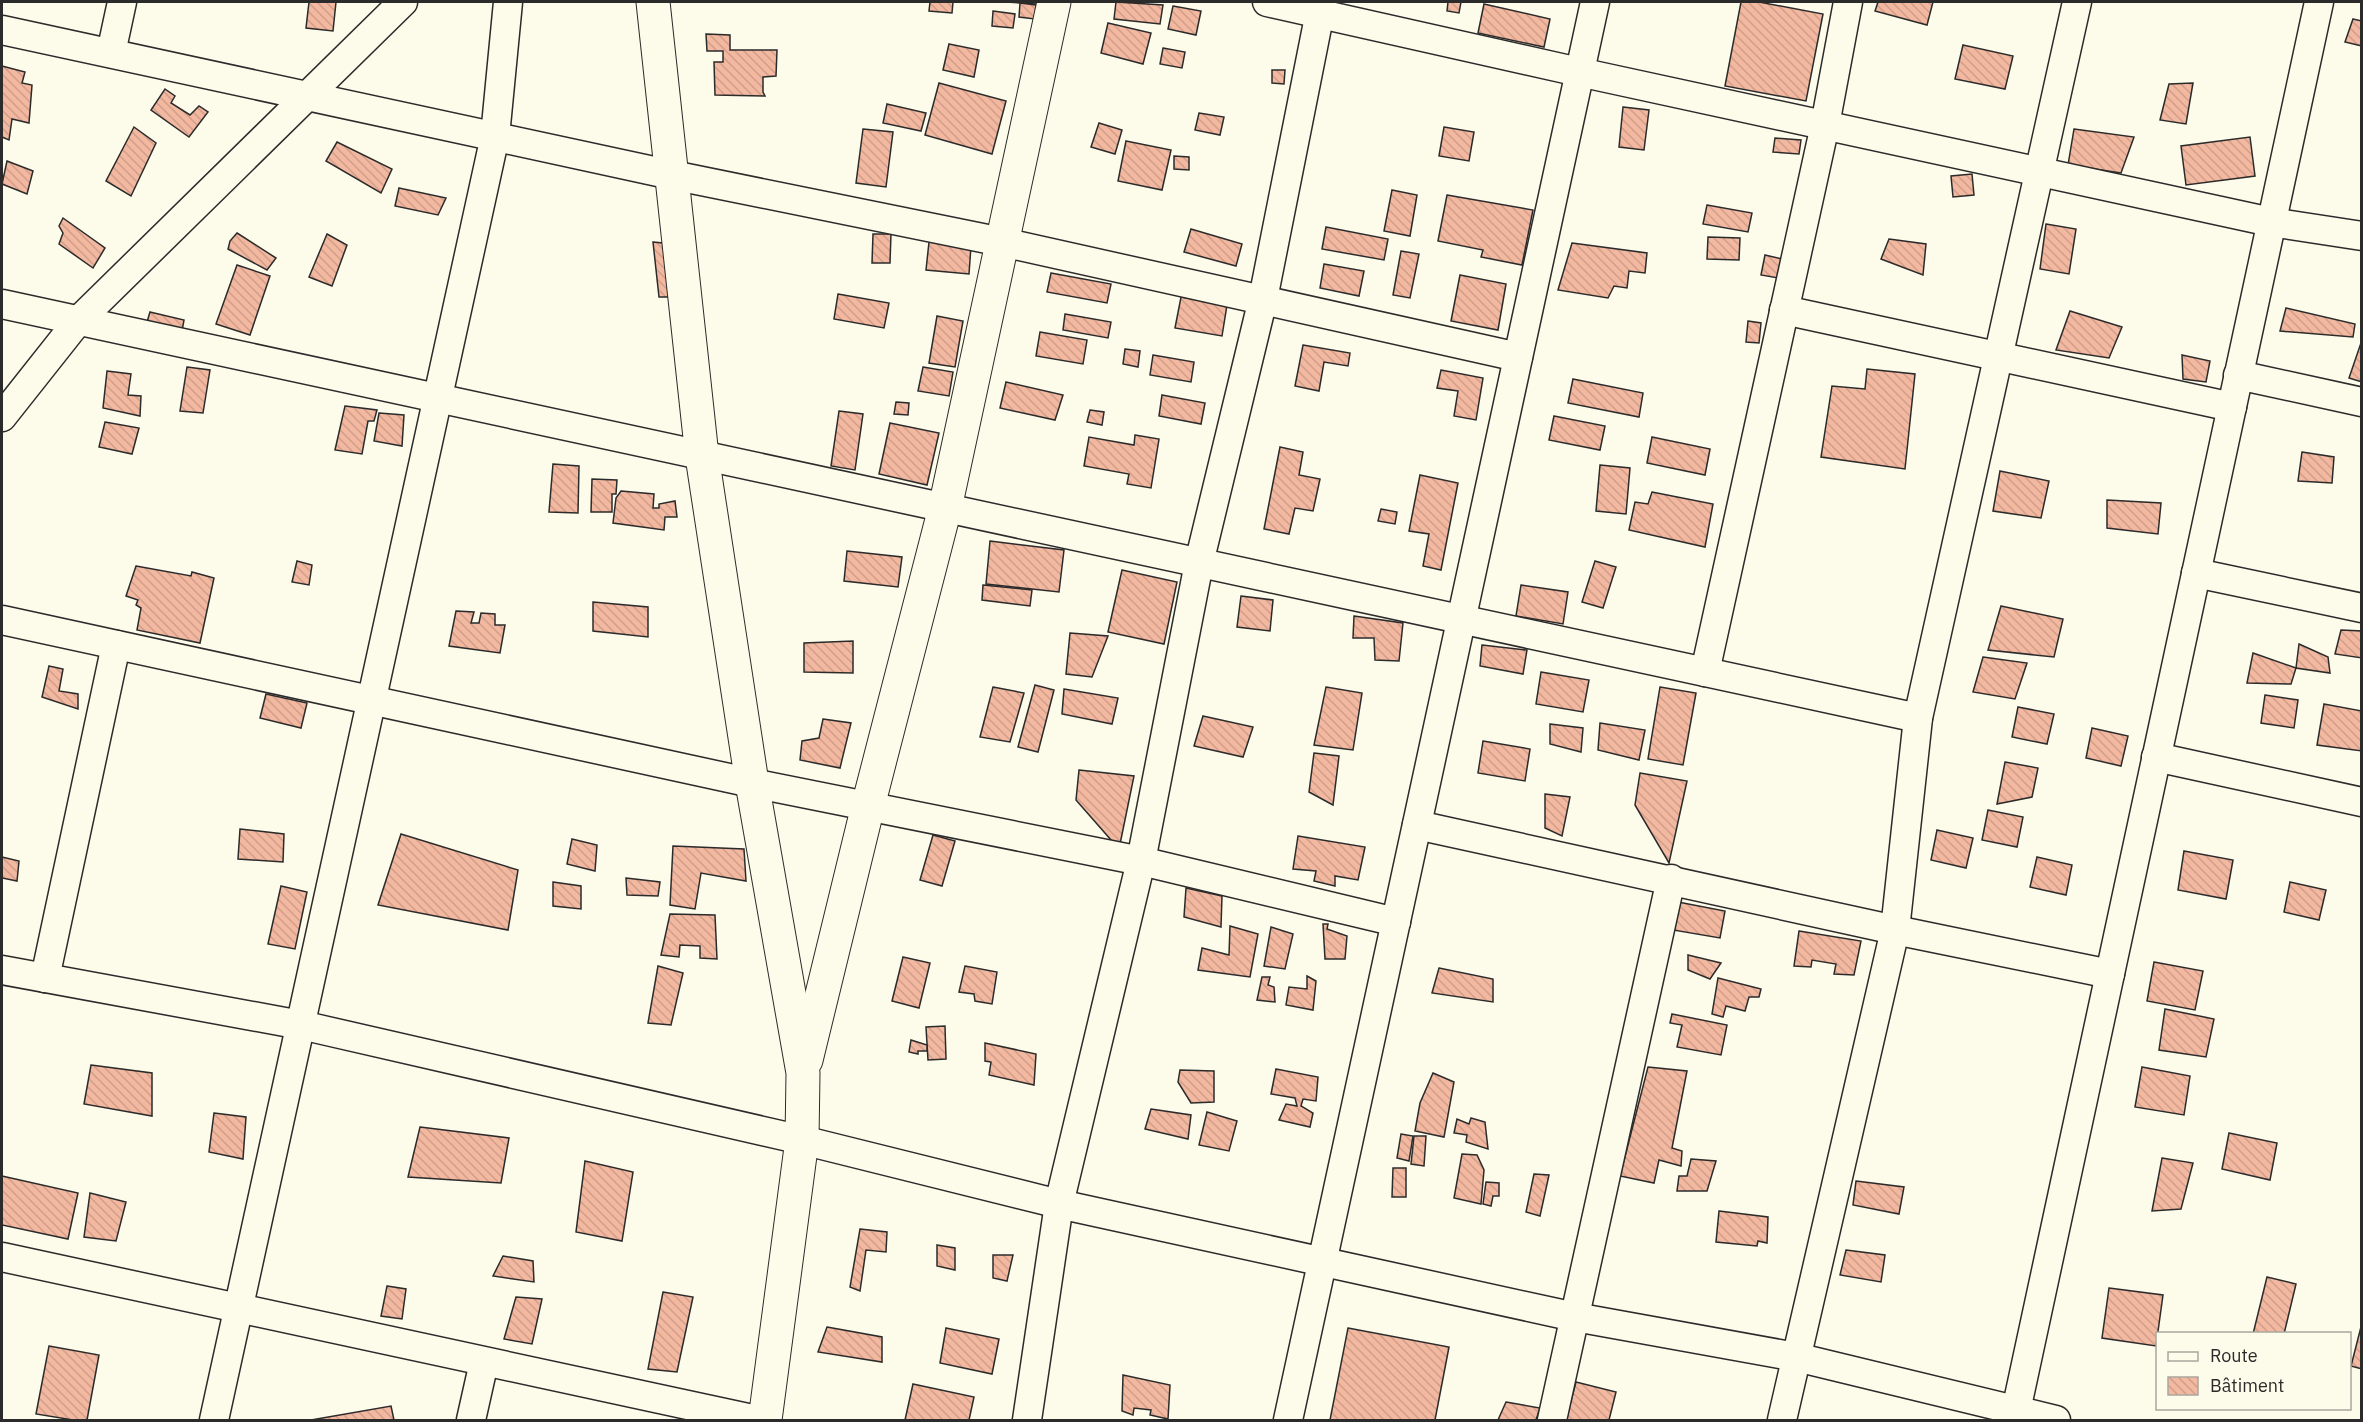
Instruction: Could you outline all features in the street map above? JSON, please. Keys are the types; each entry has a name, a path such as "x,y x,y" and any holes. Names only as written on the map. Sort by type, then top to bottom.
{"main road":[{"path":"653,2 702,456 752,783 803,1073 802,1140 765,1420"},
{"path":"803,1073 868,806 945,507 1054,2"}],"street":[{"path":"111,53 122,2"},
{"path":"2,417 78,321 404,2"},
{"path":"214,1420 495,136 508,2"},
{"path":"1268,2 1320,7 1579,72 2271,222 2361,236"},
{"path":"1288,1420 1595,2"},
{"path":"1705,672 1825,125 1848,2"},
{"path":"1782,1420 1895,930 1918,718 2077,2"},
{"path":"2015,1416 2319,2"},
{"path":"1027,1420 1059,1204 1141,861 1199,563 1263,299 1320,7"},
{"path":"2,30 672,175 1002,242 1518,357"},
{"path":"2,304 1918,718"},
{"path":"1784,310 2232,407"},
{"path":"2238,375 2361,402"},
{"path":"2196,573 2361,608"},
{"path":"2,620 752,783 1141,861 1396,921"},
{"path":"45,978 116,645"},
{"path":"2156,757 2361,802"},
{"path":"1417,825 1895,930 2110,974"},
{"path":"1552,1420 1671,879"},
{"path":"2,970 302,1025 802,1140 1059,1204 1575,1317 1796,1358 2015,1416 2056,1420"},
{"path":"2,1257 757,1420"},
{"path":"471,1420 484,1362"}],"building":[{"path":"309,2 336,2 333,31 306,28"},
{"path":"930,2 953,2 952,13 929,11"},
{"path":"1006,2 1037,2 1036,4"},
{"path":"1116,2 1163,5 1160,24 1114,19"},
{"path":"1448,2 1461,2 1459,13 1447,11"},
{"path":"1741,2 1759,2 1823,14 1806,101 1725,86"},
{"path":"1878,2 1933,2 1927,25 1875,11"},
{"path":"1020,3 1036,5 1035,19 1019,17"},
{"path":"1484,4 1550,19 1544,47 1478,33"},
{"path":"1173,6 1201,11 1196,35 1168,29"},
{"path":"993,11 1015,14 1013,28 992,26"},
{"path":"2353,19 2362,21 2362,46 2345,42"},
{"path":"1108,23 1151,33 1143,64 1101,53"},
{"path":"706,34 730,35 730,50 777,50 776,76 763,77 765,96 715,95 714,62 723,62 723,51 707,51"},
{"path":"949,44 979,50 974,77 943,70"},
{"path":"1963,45 2013,56 2005,89 1955,79"},
{"path":"1163,48 1185,52 1182,68 1160,64"},
{"path":"2,66 25,72 22,83 32,85 29,123 12,119 9,140 2,137"},
{"path":"1272,70 1285,70 1284,84 1272,83"},
{"path":"939,83 1006,101 992,154 925,135"},
{"path":"2193,83 2186,124 2160,120 2169,84"},
{"path":"165,89 175,96 171,103 190,115 199,106 208,112 189,137 151,110"},
{"path":"887,104 926,113 921,131 883,123"},
{"path":"1623,107 1649,110 1644,150 1619,147"},
{"path":"1199,113 1224,117 1220,135 1195,130"},
{"path":"1099,123 1122,130 1115,154 1091,147"},
{"path":"134,127 156,143 131,196 106,181"},
{"path":"1444,127 1474,132 1469,161 1439,156"},
{"path":"863,129 893,132 886,187 856,183"},
{"path":"2074,129 2134,137 2121,173 2068,165"},
{"path":"2250,137 2255,176 2186,185 2181,146"},
{"path":"1775,138 1801,140 1799,154 1773,152"},
{"path":"1126,141 1171,150 1162,190 1118,181"},
{"path":"337,142 392,169 381,193 326,161"},
{"path":"1174,156 1189,157 1189,170 1174,169"},
{"path":"7,161 33,171 27,194 2,184"},
{"path":"1972,174 1974,195 1953,197 1951,176"},
{"path":"399,188 446,198 438,215 395,206"},
{"path":"1392,190 1417,195 1410,236 1384,231"},
{"path":"1447,195 1533,210 1522,265 1481,257 1483,250 1438,241"},
{"path":"1707,205 1752,213 1748,232 1703,224"},
{"path":"63,218 105,248 93,268 59,244 63,233 59,226"},
{"path":"2046,224 2076,229 2069,274 2040,269"},
{"path":"1326,227 1388,239 1384,260 1322,249"},
{"path":"1191,229 1242,244 1236,266 1184,252"},
{"path":"237,233 276,258 267,270 228,249 230,241"},
{"path":"327,234 347,245 332,286 309,277"},
{"path":"873,234 891,234 890,263 872,263"},
{"path":"1708,237 1740,238 1739,260 1707,259"},
{"path":"1889,239 1926,244 1923,275 1881,259"},
{"path":"653,242 663,243 669,297 659,297"},
{"path":"929,242 971,246 969,274 926,270"},
{"path":"1572,243 1647,253 1645,273 1629,271 1627,288 1614,286 1608,298 1558,290"},
{"path":"1401,251 1419,254 1410,298 1393,295"},
{"path":"1765,255 1782,259 1778,278 1761,275"},
{"path":"1324,264 1364,271 1359,296 1320,288"},
{"path":"237,265 270,276 250,335 216,324"},
{"path":"1051,273 1111,284 1107,303 1047,292"},
{"path":"1460,275 1506,284 1498,330 1451,321"},
{"path":"838,294 889,303 884,328 834,319"},
{"path":"1181,297 1227,305 1222,336 1175,328"},
{"path":"2286,308 2355,324 2353,337 2280,331"},
{"path":"2070,311 2122,327 2109,358 2056,350"},
{"path":"150,312 184,320 182,331 147,322"},
{"path":"1065,314 1111,322 1108,338 1063,330"},
{"path":"937,316 963,321 955,367 929,363"},
{"path":"1748,321 1761,323 1759,343 1746,342"},
{"path":"1040,332 1087,340 1083,364 1036,356"},
{"path":"2362,340 2362,382 2349,378"},
{"path":"1303,345 1350,353 1348,366 1324,362 1319,391 1295,386"},
{"path":"1125,349 1140,351 1138,367 1123,364"},
{"path":"1153,355 1194,362 1191,382 1150,375"},
{"path":"2182,355 2210,361 2206,382 2183,379"},
{"path":"187,367 210,370 203,413 180,411"},
{"path":"923,367 953,372 949,396 918,391"},
{"path":"1867,369 1915,374 1905,469 1821,457 1832,386 1865,389"},
{"path":"1441,370 1483,378 1476,420 1454,416 1458,391 1437,388"},
{"path":"107,371 131,374 128,395 141,396 140,416 103,408"},
{"path":"1573,379 1643,393 1639,417 1568,403"},
{"path":"1006,382 1063,395 1055,420 1000,408"},
{"path":"1162,395 1205,403 1201,424 1159,416"},
{"path":"896,402 909,403 908,415 894,414"},
{"path":"345,406 377,410 374,421 368,421 362,454 335,450"},
{"path":"1090,410 1104,412 1102,425 1087,422"},
{"path":"839,411 863,414 855,470 831,466"},
{"path":"379,413 404,415 402,446 374,441"},
{"path":"1554,416 1605,426 1600,450 1549,440"},
{"path":"105,422 139,428 132,454 99,447"},
{"path":"890,423 939,433 927,485 879,474"},
{"path":"1135,435 1159,439 1151,488 1127,484 1129,474 1084,466 1089,437 1134,445"},
{"path":"1652,437 1710,449 1705,475 1647,463"},
{"path":"1280,447 1303,452 1299,475 1320,479 1313,511 1295,508 1289,534 1264,529"},
{"path":"2302,452 2334,457 2332,483 2298,481"},
{"path":"553,464 579,466 578,513 549,512"},
{"path":"1600,465 1630,468 1626,514 1596,511"},
{"path":"2000,471 2049,481 2041,518 1993,511"},
{"path":"1420,475 1458,483 1441,570 1423,566 1429,534 1409,531"},
{"path":"592,479 617,480 616,494 612,494 612,512 591,512"},
{"path":"621,491 654,494 653,508 659,508 659,504 675,501 677,517 665,517 664,530 613,523 616,498"},
{"path":"1652,492 1713,504 1705,547 1629,530 1635,502 1648,504"},
{"path":"2107,500 2161,503 2158,534 2107,528"},
{"path":"1381,509 1397,512 1395,524 1378,521"},
{"path":"990,541 1064,550 1059,592 986,584"},
{"path":"847,551 902,557 898,587 844,581"},
{"path":"297,561 312,565 309,585 292,582"},
{"path":"1595,561 1616,567 1603,608 1582,602"},
{"path":"136,566 191,576 192,572 214,578 200,643 137,630 141,608 136,605 138,600 126,596"},
{"path":"1122,570 1177,582 1164,644 1108,632"},
{"path":"983,585 1032,590 1030,606 982,600"},
{"path":"1521,585 1568,592 1563,624 1516,616"},
{"path":"1241,596 1273,600 1270,631 1237,627"},
{"path":"593,602 648,607 648,637 593,631"},
{"path":"2001,606 2063,619 2054,657 1988,650"},
{"path":"456,611 474,612 471,623 479,623 481,613 495,614 495,625 505,625 500,653 449,646"},
{"path":"1354,616 1403,623 1399,661 1375,660 1374,638 1353,638"},
{"path":"2341,630 2362,631 2362,658 2335,654"},
{"path":"1070,633 1108,636 1092,677 1066,674"},
{"path":"853,641 853,673 804,672 804,643"},
{"path":"2299,644 2328,657 2330,673 2296,668"},
{"path":"1482,645 1527,650 1523,674 1480,666"},
{"path":"2253,653 2296,668 2291,684 2247,683"},
{"path":"1983,657 2027,663 2015,699 1973,692"},
{"path":"49,666 63,669 59,691 78,694 78,709 42,697"},
{"path":"1541,672 1589,680 1583,712 1536,704"},
{"path":"1035,685 1054,690 1038,752 1018,747"},
{"path":"993,687 1024,693 1010,742 980,737"},
{"path":"1326,687 1362,693 1353,750 1314,745"},
{"path":"1660,687 1696,693 1683,765 1648,759"},
{"path":"1064,689 1118,698 1112,724 1062,714"},
{"path":"266,694 307,703 301,728 260,718"},
{"path":"2265,695 2298,700 2294,728 2261,723"},
{"path":"2324,704 2362,711 2362,751 2317,745"},
{"path":"2018,707 2054,714 2047,744 2012,737"},
{"path":"1203,716 1253,727 1243,757 1194,746"},
{"path":"823,719 851,723 840,768 800,760 802,741 819,738"},
{"path":"1600,723 1645,730 1639,760 1598,750"},
{"path":"1550,724 1583,728 1581,752 1550,744"},
{"path":"2092,728 2128,736 2121,766 2086,758"},
{"path":"1483,741 1530,749 1525,781 1478,773"},
{"path":"1314,753 1339,756 1333,805 1309,792"},
{"path":"2005,762 2038,768 2032,797 1997,804"},
{"path":"1079,770 1134,776 1119,849 1076,800"},
{"path":"1640,773 1687,781 1669,863 1635,805"},
{"path":"1545,794 1570,797 1562,836 1545,828"},
{"path":"1988,810 2023,817 2017,847 1982,840"},
{"path":"240,829 284,834 283,862 238,859"},
{"path":"1937,830 1973,838 1966,868 1931,860"},
{"path":"401,834 518,870 508,930 378,905"},
{"path":"933,835 955,841 942,886 920,880"},
{"path":"1298,836 1365,847 1358,880 1335,876 1335,886 1314,881 1316,871 1293,869"},
{"path":"572,839 597,845 595,871 567,864"},
{"path":"673,846 744,849 746,881 701,873 695,909 670,905"},
{"path":"2184,851 2233,860 2226,899 2178,890"},
{"path":"2,857 19,861 17,881 2,878"},
{"path":"2037,857 2072,865 2066,895 2030,887"},
{"path":"626,878 660,882 658,896 627,895"},
{"path":"553,882 581,886 581,909 553,906"},
{"path":"2290,882 2326,890 2319,920 2284,912"},
{"path":"281,886 307,892 295,949 268,944"},
{"path":"1186,888 1222,896 1221,927 1184,917"},
{"path":"1678,902 1725,911 1720,938 1673,930"},
{"path":"670,914 715,915 717,959 700,958 700,946 680,945 679,957 661,955"},
{"path":"1323,924 1328,924 1327,929 1347,936 1345,959 1325,959"},
{"path":"1230,926 1258,934 1250,977 1198,970 1202,948 1229,955"},
{"path":"1271,927 1293,934 1285,969 1264,966"},
{"path":"1799,931 1861,941 1854,975 1834,974 1836,964 1812,960 1811,967 1794,966"},
{"path":"1688,955 1721,963 1710,979 1688,970"},
{"path":"903,957 930,963 919,1008 892,1001"},
{"path":"2154,962 2203,971 2195,1010 2147,1001"},
{"path":"658,966 683,973 671,1025 648,1023"},
{"path":"965,966 997,972 992,1004 975,1001 974,994 959,992"},
{"path":"1439,968 1493,979 1493,1002 1432,993"},
{"path":"1307,976 1316,981 1313,1010 1286,1005 1289,987 1307,989"},
{"path":"1262,977 1270,977 1268,985 1274,987 1275,1002 1257,1000"},
{"path":"1718,978 1761,989 1759,997 1749,997 1745,1011 1726,1006 1723,1017 1712,1014"},
{"path":"2165,1009 2214,1019 2206,1057 2159,1050"},
{"path":"1672,1014 1727,1025 1721,1055 1677,1047 1682,1025 1670,1023"},
{"path":"945,1026 946,1059 928,1060 926,1027"},
{"path":"911,1040 927,1045 927,1051 918,1051 918,1054 909,1052"},
{"path":"985,1043 1036,1054 1034,1085 989,1075 991,1062 985,1061"},
{"path":"91,1065 152,1073 152,1116 84,1104"},
{"path":"1648,1067 1687,1071 1672,1148 1682,1151 1681,1166 1659,1160 1654,1183 1620,1176"},
{"path":"2142,1067 2190,1076 2184,1115 2135,1107"},
{"path":"1276,1069 1318,1077 1316,1101 1303,1099 1301,1106 1313,1113 1310,1127 1279,1120 1286,1104 1297,1106 1295,1098 1271,1094"},
{"path":"1180,1070 1214,1071 1214,1102 1191,1103 1178,1082"},
{"path":"1433,1073 1454,1082 1444,1137 1415,1131 1420,1103"},
{"path":"1151,1109 1191,1115 1188,1139 1145,1129"},
{"path":"1207,1112 1237,1121 1229,1151 1199,1145"},
{"path":"214,1113 246,1117 243,1159 209,1152"},
{"path":"1471,1118 1485,1122 1488,1149 1466,1142 1467,1135 1454,1133 1457,1119 1469,1124"},
{"path":"420,1127 509,1138 501,1183 408,1177"},
{"path":"2229,1133 2277,1143 2270,1180 2222,1169"},
{"path":"1401,1134 1413,1136 1409,1161 1397,1158"},
{"path":"1414,1136 1426,1136 1424,1166 1411,1164"},
{"path":"1462,1154 1477,1155 1484,1170 1481,1204 1454,1198"},
{"path":"2162,1158 2193,1163 2181,1209 2152,1211"},
{"path":"1691,1159 1716,1161 1707,1191 1677,1191 1679,1176 1687,1176"},
{"path":"585,1161 633,1172 622,1241 576,1232"},
{"path":"1393,1168 1406,1168 1406,1197 1392,1197"},
{"path":"1534,1174 1549,1175 1540,1216 1526,1212"},
{"path":"2,1176 78,1193 68,1239 2,1225"},
{"path":"1856,1181 1904,1187 1899,1214 1853,1205"},
{"path":"1486,1182 1499,1183 1499,1196 1493,1196 1491,1206 1483,1204"},
{"path":"90,1193 126,1202 116,1241 84,1237"},
{"path":"1719,1211 1768,1217 1767,1243 1758,1241 1757,1246 1716,1242"},
{"path":"860,1229 887,1232 886,1252 866,1250 860,1291 850,1287"},
{"path":"937,1245 955,1248 955,1270 937,1266"},
{"path":"1846,1250 1885,1255 1881,1282 1840,1275"},
{"path":"993,1255 1013,1255 1007,1281 993,1278"},
{"path":"503,1256 533,1261 534,1282 493,1276"},
{"path":"2267,1277 2296,1284 2284,1332 2253,1332"},
{"path":"387,1286 406,1289 402,1319 381,1316"},
{"path":"2109,1288 2163,1295 2158,1332 2156,1332 2156,1346 2102,1338"},
{"path":"663,1292 693,1297 677,1372 648,1369"},
{"path":"516,1297 542,1299 532,1344 504,1339"},
{"path":"2362,1323 2362,1369 2351,1366"},
{"path":"827,1327 882,1337 882,1362 818,1352"},
{"path":"946,1328 999,1339 992,1374 940,1363"},
{"path":"1348,1328 1449,1347 1435,1420 1330,1420"},
{"path":"49,1346 99,1355 87,1420 36,1414"},
{"path":"1123,1375 1170,1385 1168,1419 1150,1415 1151,1410 1134,1408 1133,1415 1122,1411"},
{"path":"1576,1382 1616,1392 1609,1420 1566,1420"},
{"path":"913,1384 974,1397 969,1420 905,1420"},
{"path":"1506,1402 1540,1408 1536,1420 1498,1420"},
{"path":"391,1406 394,1420 311,1420"}]}
